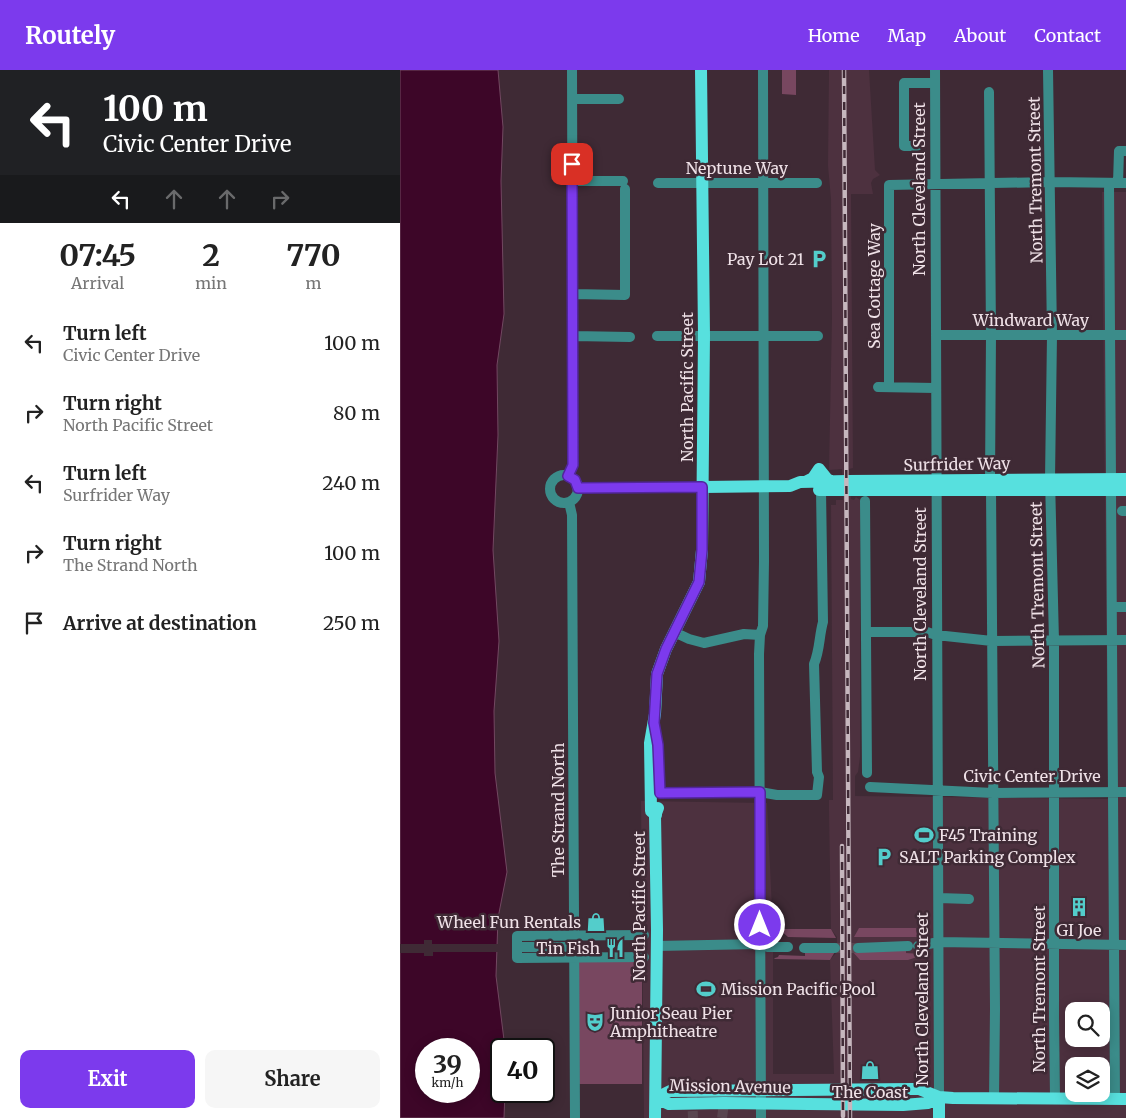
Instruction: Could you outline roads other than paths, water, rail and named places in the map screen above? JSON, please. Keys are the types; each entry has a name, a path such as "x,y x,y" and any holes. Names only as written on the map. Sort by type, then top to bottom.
{"main road":[{"name":"North Pacific Street","path":"656,814 651,811 650,743 654,723 657,674 666,649 699,582 702,550 704,335 701,70"},
{"name":"Surfrider Way","path":"1112,485 1126,479"},
{"name":"Surfrider Way","path":"702,487 790,486 800,482 935,486"},
{"name":"Surfrider Way","path":"790,486 798,490 874,490 935,486 1112,485 1126,490"},
{"path":"865,501 874,490"},
{"name":"North Pacific Street","path":"654,723 658,745 660,793 656,814 655,1118"},
{"name":"Mission Avenue","path":"656,1098 670,1091 920,1089 939,1097 1121,1099"},
{"name":"Mission Avenue","path":"656,1098 666,1104 903,1105 928,1104 939,1097"},
{"name":"North Cleveland Street","path":"939,1097 940,1118"}],"street":[{"path":"568,476 573,465 572,70"},
{"path":"761,1118 760,635 763,626 763,70"},
{"name":"North Cleveland Street","path":"935,70 935,486 939,1097"},
{"name":"North Tremont Street","path":"1048,70 1051,182 1052,335 1050,485 1054,641 1055,1098"},
{"path":"917,146 904,146 904,83 935,83"},
{"path":"989,92 994,1098"},
{"path":"572,99 619,99"},
{"path":"1121,1099 1113,945 1111,335 1119,151 1126,151"},
{"path":"572,181 624,185 626,295 573,294"},
{"name":"Neptune Way","path":"658,183 817,183"},
{"path":"935,184 1117,183"},
{"name":"Sea Cottage Way","path":"889,387 889,185 935,184"},
{"name":"Windward Way","path":"936,335 1126,334"},
{"path":"573,336 630,337"},
{"path":"657,336 818,336"},
{"path":"878,387 935,388"},
{"path":"558,476 568,476 575,480 578,488 574,498 569,502 556,500 550,490 553,480 558,476"},
{"name":"Surfrider Way","path":"578,488 702,487"},
{"path":"660,793 760,792 777,795 817,795 819,788 814,664 819,653 819,634 823,622 821,490"},
{"path":"865,501 867,773"},
{"name":"The Strand North","path":"569,502 572,515 575,1118"},
{"path":"1113,607 1126,607"},
{"path":"674,632 704,643 744,634 760,635"},
{"path":"866,632 926,632 936,635 992,640 1126,640"},
{"name":"Civic Center Drive","path":"870,787 993,792 1126,792"},
{"path":"939,898 969,899"},
{"path":"644,935 517,936 517,958 644,957"},
{"path":"858,948 913,946 939,942 1126,945"},
{"path":"656,946 760,944 768,947 788,947"},
{"path":"517,947 574,947"},
{"path":"804,948 835,948"}],"tunnel":[{"path":"835,948 858,948"},
{"path":"692,1096 693,1118"},
{"path":"722,1118 724,1103"}],"railway":[{"path":"844,70 850,1118"},
{"path":"842,846 843,1116"}],"place":[{"name":"Pay Lot 21","path":"819,259"},
{"name":"F45 Training","path":"924,835"},
{"name":"SALT Parking Complex","path":"884,857"},
{"name":"GI Joe","path":"1079,907"},
{"name":"Wheel Fun Rentals","path":"596,922"},
{"name":"Tin Fish","path":"615,948"},
{"name":"Mission Pacific Pool","path":"706,989"},
{"name":"Junior Seau Pier Amphitheatre","path":"595,1022"},
{"name":"The Coast","path":"870,1070"}]}
